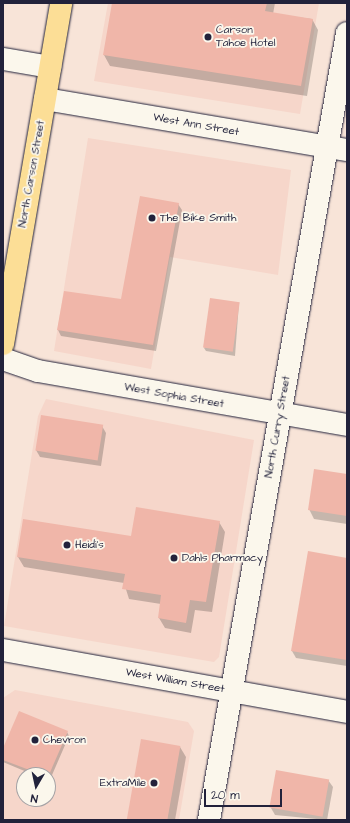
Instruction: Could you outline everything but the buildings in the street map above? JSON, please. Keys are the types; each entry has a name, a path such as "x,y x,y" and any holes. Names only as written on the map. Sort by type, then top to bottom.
{"main road":[{"name":"North Carson Street","path":"3,344 61,3"}],"street":[{"name":"North Curry Street","path":"209,820 230,691 280,415 338,148 347,33"},
{"path":"3,58 50,67"},
{"name":"West Ann Street","path":"45,99 338,148"},
{"name":"West Sophia Street","path":"3,358 38,371 280,415 347,425"},
{"name":"West William Street","path":"3,650 347,712"}],"shaded area":[{"name":"Carson Tahoe Hotel","path":"108,3 319,3 300,114 94,81"},
{"path":"88,138 291,170 278,275 170,257 151,369 54,351"},
{"path":"46,399 254,440 219,657 214,662 4,626 38,416"},
{"path":"15,690 188,722 194,731 179,820 3,820 3,698"}],"place":[{"name":"Carson Tahoe Hotel","path":"208,37"},
{"name":"The Bike Smith","path":"152,218"},
{"name":"Heidi's","path":"67,545"},
{"name":"Dahls Pharmacy","path":"174,558"},
{"name":"Chevron","path":"35,740"},
{"name":"ExtraMile","path":"154,783"}]}
